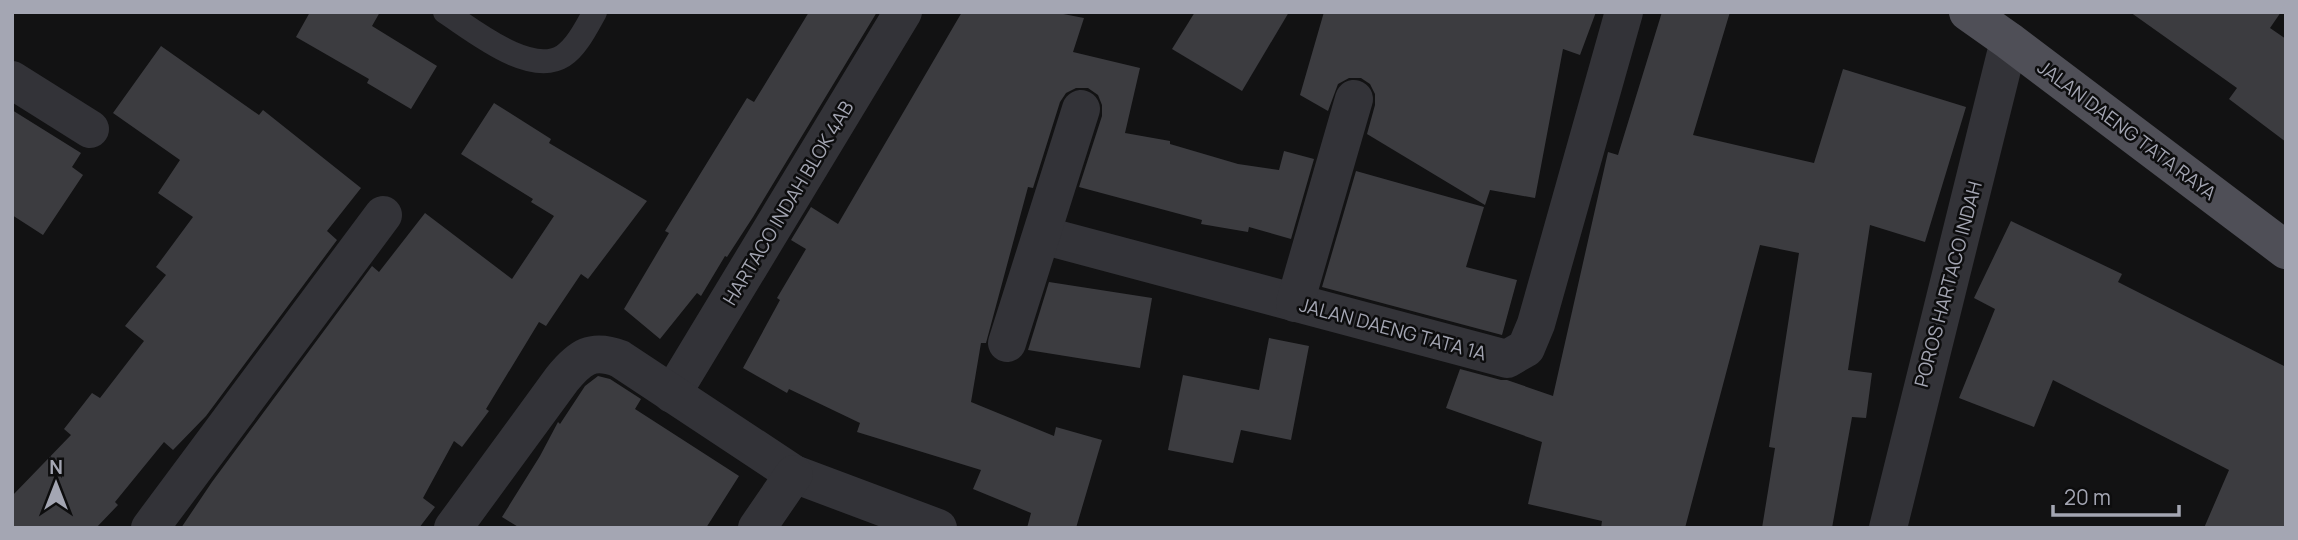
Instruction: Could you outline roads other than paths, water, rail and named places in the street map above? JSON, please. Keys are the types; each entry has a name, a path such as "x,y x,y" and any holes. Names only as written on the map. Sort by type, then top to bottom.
{"main road":[{"name":"JALAN DAENG TATA RAYA","path":"1968,12 2286,250"}],"street":[{"name":"HARTACO INDAH BLOK 4AB","path":"672,394 903,12"},
{"name":"JALAN DAENG TATA 1A","path":"1042,235 1507,359 1526,348 1546,291 1584,147 1624,12"},
{"name":"POROS HARTACO INDAH","path":"1888,528 2009,41"},
{"path":"12,80 90,129"},
{"path":"1294,303 1354,99"},
{"path":"1007,343 1082,109"},
{"path":"150,528 383,215"},
{"path":"453,528 562,379 582,358 592,355 608,355 620,359 794,474 938,528"},
{"path":"757,528 794,474"}],"lane":[{"path":"445,12 512,54 544,62 565,55 595,12"}]}
